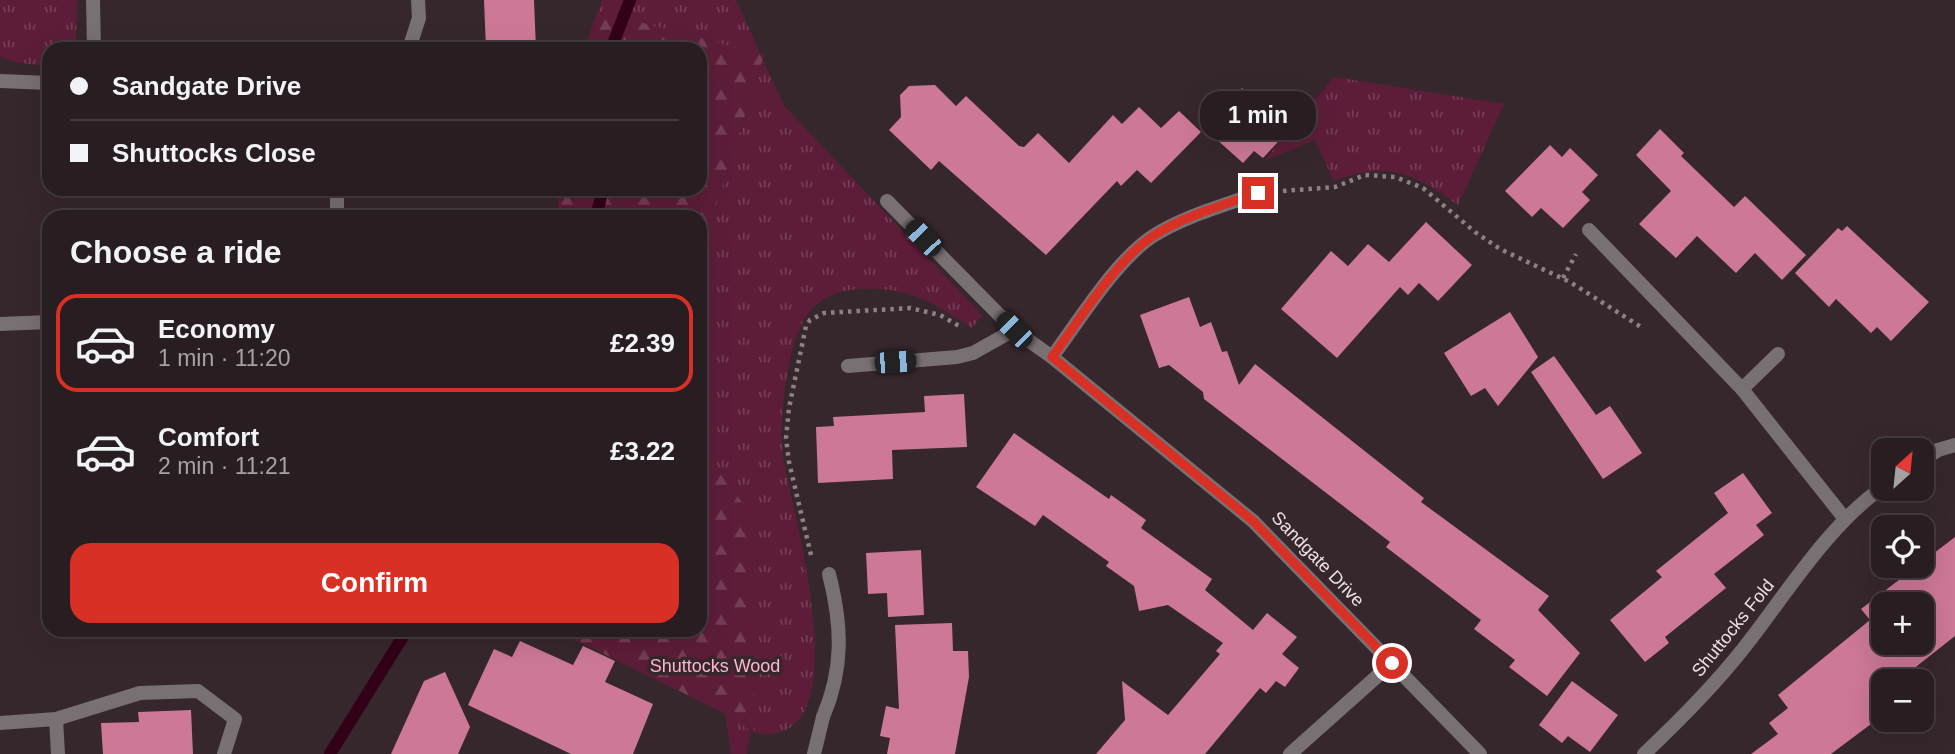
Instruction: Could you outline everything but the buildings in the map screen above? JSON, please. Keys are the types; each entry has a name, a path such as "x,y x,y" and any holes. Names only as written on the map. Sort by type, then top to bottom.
{"street":[{"path":"93,0 94,42"},
{"path":"411,42 419,18 418,0"},
{"path":"0,82 42,83"},
{"path":"1052,357 1132,252 1153,236 1187,218 1258,193"},
{"name":"Sandgate Drive","path":"887,201 1014,330 1052,357 1253,521 1480,754"},
{"path":"1589,230 1742,389 1845,519"},
{"path":"0,324 42,322"},
{"path":"848,366 957,357 1014,330"},
{"path":"1742,389 1778,354"},
{"path":"1934,453 1955,445"},
{"name":"Shuttocks Fold","path":"1644,754 1693,707 1741,652 1845,519 1871,497"},
{"path":"814,754 823,717 835,689 840,660 840,631 829,574"},
{"path":"1290,754 1392,663"},
{"path":"0,723 56,719 140,693 198,691 235,719 225,754"},
{"path":"56,719 58,754"}],"path":[{"path":"1258,193 1335,187 1366,175 1395,177 1423,188 1475,232 1500,248 1570,282 1650,333"},
{"path":"813,561 789,463 786,438 803,334 810,320 824,313 910,308 940,315 987,345"}],"green space":[{"path":"0,0 77,0 76,42 42,42 42,65 19,63 0,57"},
{"path":"602,0 736,0 761,55 598,11"},
{"path":"598,11 764,55 707,234 707,210 558,210 558,196 707,196 707,42 587,42"},
{"path":"763,59 784,106 982,315 972,328 943,309 915,296 886,289 869,289 833,294 813,307 801,325 786,381 782,441 813,620 814,667 807,705 788,729 755,733 752,516 707,455 707,234"},
{"path":"1334,77 1504,104 1458,205 1427,185 1399,173 1369,172 1334,181 1315,140 1264,161"},
{"name":"Shuttocks Wood","path":"707,455 752,516 755,733 724,713 569,637 707,637"},
{"path":"725,713 751,731 746,754 731,754"}],"waterway":[{"path":"614,42 630,0"},
{"path":"598,210 601,196"},
{"path":"330,754 403,637"}],"route":[{"path":"1258,193 1187,218 1153,236 1132,252 1052,357 1253,521 1392,663"}]}
